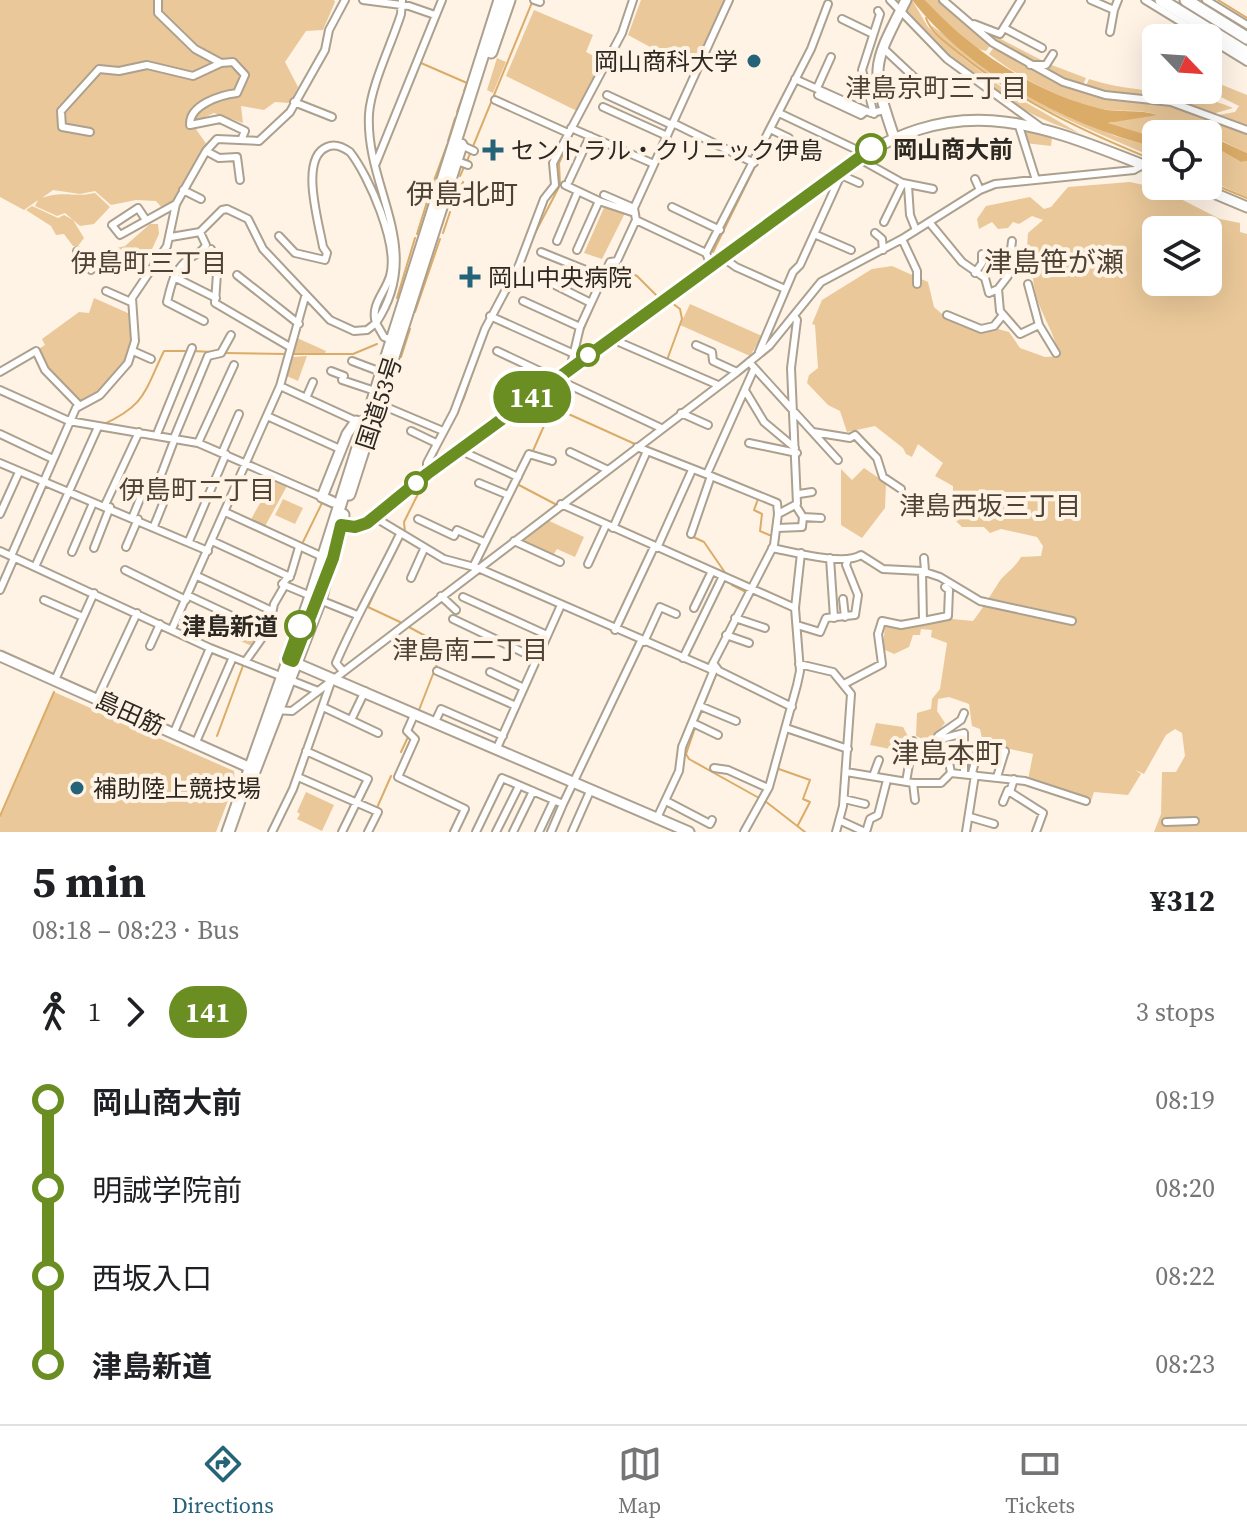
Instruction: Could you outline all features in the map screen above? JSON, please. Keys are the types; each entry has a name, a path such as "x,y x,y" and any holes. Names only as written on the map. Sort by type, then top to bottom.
{"highway":[{"name":"国道53号","path":"363,423 379,404 395,342 500,0"},
{"name":"国道53号","path":"440,203 470,149 509,0"},
{"path":"1161,0 1247,53"},
{"path":"1186,0 1247,38"},
{"name":"国道53号","path":"228,832 315,598 363,423 395,342"},
{"path":"292,661 328,557"},
{"path":"253,770 277,711 286,677"}],"street":[{"path":"158,0 158,13 167,24 179,30 195,49 221,63"},
{"path":"0,590 69,421 79,405 100,395 111,385 133,351 131,302 171,237 176,204 183,190 206,151 217,139 259,141 283,122 325,50 329,30 345,0"},
{"path":"363,0 402,3 435,15"},
{"path":"376,163 442,0"},
{"path":"427,474 427,463 459,401 527,238 537,223 544,199 555,185 553,166 611,61 633,0"},
{"path":"570,369 580,327 603,277 614,261 654,164 729,0"},
{"path":"890,0 902,7 947,59 1040,126"},
{"path":"943,0 1028,65 1083,89 1171,102 1247,130"},
{"path":"964,19 1000,34 1021,0"},
{"path":"1091,0 1114,10"},
{"path":"1110,32 1118,0"},
{"path":"1145,0 1185,24"},
{"path":"1206,0 1247,25"},
{"path":"171,237 200,232 227,209 248,219 263,249 330,320 354,331 367,330 376,323 393,289 397,266 388,202 376,163 369,118 370,104 402,3"},
{"path":"706,253 779,113 820,29 828,4"},
{"path":"894,137 876,78 883,48 902,7"},
{"path":"874,114 862,70 880,14 878,11"},
{"path":"842,19 873,34"},
{"path":"1004,28 1042,48"},
{"path":"1222,47 1247,62"},
{"path":"883,48 917,80"},
{"path":"1028,65 1046,65 1053,54"},
{"path":"818,92 831,57"},
{"path":"90,132 62,127 61,111 99,69 119,71 147,65 193,76 221,63 233,62 245,75 244,84 237,93 216,96 188,122 195,125 213,119 232,123 245,131 242,138"},
{"path":"795,79 818,92 874,114 885,110"},
{"path":"1083,89 1087,79"},
{"path":"607,95 754,163"},
{"path":"495,100 654,164"},
{"path":"294,102 332,117"},
{"path":"603,107 667,136"},
{"path":"779,113 855,149 860,156 903,183 911,190 909,210 916,230"},
{"path":"337,524 361,526 374,517 427,474 860,156 894,137 946,121 987,119 1018,122 1040,126 1142,165"},
{"path":"1018,122 1019,135 1030,157 1036,180"},
{"path":"770,129 789,138"},
{"path":"590,136 567,183 578,191 602,198 634,214 706,253 711,265"},
{"path":"619,148 623,140"},
{"path":"279,236 295,253 325,260 327,253 323,247 311,165 318,152 325,147 332,145 350,152 381,212 390,256 390,276 373,314 384,337 395,342"},
{"path":"206,151 219,158 237,157 240,180"},
{"path":"277,711 289,713 441,596 475,565 514,541 737,372 758,355 821,282 883,250 980,190 995,184 1134,170 1142,166"},
{"path":"840,173 859,183"},
{"path":"758,355 785,289 814,234 840,173"},
{"path":"975,179 980,190"},
{"path":"903,183 933,189"},
{"path":"884,222 903,183"},
{"path":"183,190 201,199"},
{"path":"557,241 578,191"},
{"path":"1222,196 1247,207"},
{"path":"577,250 602,198"},
{"path":"146,220 138,208 112,225 120,235 176,204"},
{"path":"672,207 720,230"},
{"path":"929,222 975,273 985,278 989,293 998,289 1008,276 1012,241"},
{"path":"200,232 217,273 215,303 290,347"},
{"path":"875,233 882,239 883,250"},
{"path":"814,234 851,250"},
{"path":"902,239 917,271 917,284"},
{"path":"208,247 221,253"},
{"path":"204,321 167,302 169,283 185,261 199,256 208,247"},
{"path":"77,251 91,270 105,257 148,273"},
{"path":"541,252 603,277"},
{"path":"975,273 982,263 982,254"},
{"path":"722,257 785,289"},
{"path":"237,275 299,324"},
{"path":"535,275 591,303"},
{"path":"174,277 216,298"},
{"path":"1028,284 1039,325 1056,353"},
{"path":"998,289 1003,315 1020,334 1039,325"},
{"path":"106,291 131,302"},
{"path":"172,629 280,386 305,297"},
{"path":"523,301 580,327"},
{"path":"947,315 981,329 994,326 1003,315"},
{"path":"777,528 798,533 803,517 796,506 799,494 792,406 792,345 797,320 794,316"},
{"path":"493,318 572,353"},
{"path":"161,475 208,356 221,353 231,335"},
{"path":"616,335 621,343 718,385"},
{"path":"696,345 712,352 713,361 737,372"},
{"path":"157,434 192,348"},
{"path":"0,372 36,351 45,370 79,405"},
{"path":"133,351 151,359"},
{"path":"497,351 661,428"},
{"path":"352,361 381,372"},
{"path":"749,362 838,460"},
{"path":"198,443 234,365"},
{"path":"691,534 709,475 754,369"},
{"path":"331,371 344,376 342,380 375,391"},
{"path":"306,398 313,382"},
{"path":"280,386 363,423 340,449 322,497"},
{"path":"0,390 69,421 198,443 339,505"},
{"path":"746,393 764,422 796,451"},
{"path":"792,406 802,402"},
{"path":"379,404 443,431"},
{"path":"681,413 708,425"},
{"path":"189,541 239,414"},
{"path":"267,416 340,449"},
{"path":"35,567 98,427"},
{"path":"411,431 436,443"},
{"path":"94,548 139,432"},
{"path":"813,432 850,438 855,435 875,454 883,477 901,489"},
{"path":"0,434 53,459"},
{"path":"749,443 796,451"},
{"path":"464,447 468,454 518,477"},
{"path":"637,447 777,503 778,514 772,548 712,666 713,672 682,747 683,761 657,818"},
{"path":"588,564 647,451"},
{"path":"570,452 608,470"},
{"path":"475,565 484,542 532,453 552,461"},
{"path":"0,463 68,494 108,506 208,551"},
{"path":"616,627 692,470"},
{"path":"0,514 19,472"},
{"path":"479,483 508,495"},
{"path":"154,526 171,484"},
{"path":"126,547 144,489"},
{"path":"799,494 812,492"},
{"path":"72,552 93,503"},
{"path":"561,504 795,608"},
{"path":"778,514 796,506"},
{"path":"225,512 299,547 328,557"},
{"path":"374,517 444,559 475,565 683,658 712,666 792,707"},
{"path":"803,517 821,518"},
{"path":"418,519 454,536 457,530 484,542"},
{"path":"342,670 336,663 357,615 367,605 400,534"},
{"path":"212,541 290,577"},
{"path":"514,541 560,562"},
{"path":"245,662 267,633 272,611 290,577 299,547"},
{"path":"772,548 830,558 848,559 861,555 883,569 930,572 980,601 1072,621"},
{"path":"411,578 424,549"},
{"path":"0,551 210,648 318,691"},
{"path":"744,832 768,788 792,707 799,664 795,608 801,553"},
{"path":"830,558 834,618"},
{"path":"846,683 882,664 878,634 882,621 901,625 943,619 950,614 949,590 930,572 924,558"},
{"path":"797,625 820,632 825,619 855,615 858,595 847,568 848,559"},
{"path":"125,570 249,624"},
{"path":"923,621 930,572"},
{"path":"694,608 711,573"},
{"path":"197,576 272,611"},
{"path":"683,658 722,578"},
{"path":"285,585 357,615"},
{"path":"55,680 94,593"},
{"path":"441,596 456,610"},
{"path":"463,597 547,635"},
{"path":"843,599 845,617"},
{"path":"44,600 83,617"},
{"path":"497,748 561,605"},
{"path":"551,832 660,607 676,614"},
{"path":"97,699 137,613"},
{"path":"735,618 765,628"},
{"path":"453,619 537,659"},
{"path":"150,646 160,624"},
{"path":"726,635 749,643"},
{"path":"174,732 210,648"},
{"name":"島田筋","path":"0,656 253,770"},
{"path":"196,742 233,657"},
{"path":"292,661 689,832"},
{"path":"799,664 833,672 846,683 851,694 844,799 836,832"},
{"path":"437,671 516,706"},
{"path":"490,672 524,688"},
{"path":"272,832 298,777 333,678"},
{"path":"351,720 365,691"},
{"path":"700,706 736,721"},
{"path":"323,707 378,733"},
{"path":"435,722 441,709 503,736"},
{"path":"415,713 407,731 415,739 398,777 465,809 454,832"},
{"path":"964,713 961,720 938,736 941,739 964,733 970,774 970,817 966,832"},
{"path":"693,723 718,735"},
{"path":"786,728 848,749"},
{"path":"913,741 909,783 915,800"},
{"path":"970,774 979,747 1005,750 996,777"},
{"path":"306,751 368,779 342,832"},
{"path":"910,756 949,762 951,773"},
{"path":"728,770 732,760"},
{"path":"873,776 879,760"},
{"path":"714,768 728,770 768,788"},
{"path":"846,772 909,783 941,783 951,773 1014,779 1086,801"},
{"path":"298,777 376,811 368,832"},
{"path":"996,777 1009,791 1042,811 1036,832"},
{"path":"476,832 502,778 563,804"},
{"path":"1003,802 1014,779"},
{"path":"841,821 865,832 870,819 878,815 887,780"},
{"path":"496,832 519,786"},
{"path":"572,832 591,789"},
{"path":"513,832 533,791"},
{"path":"844,799 865,804"},
{"path":"539,832 554,800"},
{"path":"666,801 710,824 712,820"},
{"path":"970,817 994,824"},
{"path":"1166,822 1195,821"}],"shaded area":[{"path":"0,0 335,2 323,30 306,31 285,62 298,87 290,103 275,102 264,110 241,106 243,123 214,113 201,119 196,129 207,145 175,202 163,209 156,201 136,200 111,205 95,191 80,194 53,190 42,198 95,193 110,207 94,224 80,226 65,213 57,216 35,206 38,200 24,210 0,197"},
{"path":"641,0 727,0 700,59 694,56 689,68 628,35"},
{"path":"895,0 912,0 928,27 964,59 1011,94 1079,133 1026,111 977,80 933,42"},
{"path":"912,0 925,0 962,36 1028,81 1102,109 1158,115 1108,123 1142,134 1142,143 1088,125 1021,93 990,73 935,26"},
{"path":"925,0 941,0 992,43 986,51 969,44 952,31"},
{"path":"534,10 593,35 586,52 598,58 592,73 596,75 593,87 577,111 506,76"},
{"path":"929,24 1045,105 1115,136 1142,143 1142,152 1034,103 1004,86 950,47"},
{"path":"972,24 1045,62 1034,62 1015,55"},
{"path":"995,46 1028,67 1090,93 1142,98 1142,104 1171,104 1214,120 1142,120 1142,136 1108,124 1125,118 1158,115 1087,105 1028,80 989,54"},
{"path":"497,58 506,62 493,93 487,90"},
{"path":"1049,64 1086,78 1082,87 1032,66"},
{"path":"1089,79 1142,89 1142,100 1085,88"},
{"path":"1222,85 1247,95 1247,128 1213,116 1235,112 1239,106 1222,98"},
{"path":"1158,104 1222,104 1233,108 1209,115"},
{"path":"1222,123 1247,132 1247,153 1222,141"},
{"path":"1022,127 1060,139 1052,138 1051,146 1025,143"},
{"path":"1222,141 1247,153 1247,161 1241,162 1222,151"},
{"path":"1222,151 1241,162 1247,161 1247,197 1222,186"},
{"path":"1130,182 1142,185 1142,200 1183,200 1214,216 1142,216 1142,296 1222,296 1222,219 1240,223 1240,232 1247,234 1247,832 1154,832 1161,814 1162,772 1176,772 1185,756 1182,733 1175,729 1166,735 1144,774 1135,770 1141,774 1128,795 1094,792 1091,801 1028,780 1033,754 983,743 980,729 972,726 969,704 949,697 938,699 937,711 945,723 934,736 941,741 946,739 945,745 937,746 916,736 917,713 931,709 932,699 940,689 947,643 931,637 932,630 921,629 920,635 913,635 909,647 894,654 883,649 885,624 903,629 952,619 973,621 999,582 1021,557 1041,556 1043,546 1037,537 1001,529 990,533 984,527 962,527 952,517 953,486 935,476 943,463 918,444 912,457 875,426 847,432 840,411 828,405 807,383 809,375 818,368 815,325 812,324 822,300 872,269 892,266 928,282 934,307 950,321 981,330 1009,332 1020,348 1045,357 1058,356 1033,278 1025,275 1028,233 1043,220 1032,216 1019,224 1013,222 1008,228 998,229 992,222 979,229 977,219 986,206 1030,197 1044,209 1051,207 1068,187"},
{"path":"606,203 626,211 602,259 584,253"},
{"path":"32,206 58,218 64,215 73,220 84,238 78,246 73,246 64,234 56,235 51,226 26,210"},
{"path":"150,224 158,224 159,234 152,249 136,250 129,259 106,255 105,251 125,246"},
{"path":"94,298 130,314 130,344 127,357 115,378 79,402 51,376 37,350 45,345 42,339 79,312 89,313"},
{"path":"690,304 762,336 750,356 680,325"},
{"path":"295,337 326,351 290,353"},
{"path":"307,356 298,381 287,376 292,357"},
{"path":"864,468 886,483 885,508 862,538 841,525 841,469 852,480"},
{"path":"273,480 287,486 264,528 250,521"},
{"path":"283,499 303,508 295,524 275,515"},
{"path":"545,519 584,537 575,557 557,549 552,557 520,542"},
{"path":"247,625 264,633 252,646 240,641"},
{"path":"54,692 234,771 235,782 216,832 0,832 0,818"},
{"path":"876,723 903,727 911,742 910,753 870,745"},
{"path":"306,792 334,805 322,831 297,819"}],"waterway":[{"path":"467,161 533,0"},
{"path":"621,41 637,0"},
{"path":"677,121 733,0"},
{"path":"1003,24 1017,0"},
{"path":"1218,0 1247,18"},
{"path":"926,18 945,42 1006,87 1079,127 1142,155"},
{"path":"421,63 467,83 464,91"},
{"path":"582,114 600,82"},
{"path":"457,112 463,95"},
{"path":"448,141 455,118"},
{"path":"533,237 560,185 559,163 579,120"},
{"path":"637,209 674,127"},
{"path":"713,252 772,132"},
{"path":"433,183 447,145"},
{"path":"460,176 464,167"},
{"path":"453,205 463,182"},
{"path":"1222,188 1247,198"},
{"path":"417,234 431,189"},
{"path":"443,233 450,212"},
{"path":"614,260 633,218"},
{"path":"397,298 415,238"},
{"path":"415,312 440,239"},
{"path":"505,297 515,284 523,261"},
{"path":"725,264 734,268"},
{"path":"613,265 637,276 657,296"},
{"path":"582,333 595,302"},
{"path":"667,360 682,319 680,309 672,303"},
{"path":"401,357 410,329"},
{"path":"448,429 464,398 484,339"},
{"path":"292,354 353,354 377,344"},
{"path":"102,425 136,404 164,351 185,351"},
{"path":"192,351 214,352"},
{"path":"225,353 287,354"},
{"path":"532,453 562,385"},
{"path":"737,413 745,398"},
{"path":"553,407 635,444"},
{"path":"435,459 438,449"},
{"path":"517,484 557,505"},
{"path":"405,532 404,522 419,492"},
{"path":"758,499 754,510 762,514 760,531 774,537"},
{"path":"302,544 323,501"},
{"path":"691,536 704,542 726,574"},
{"path":"463,561 478,564"},
{"path":"384,572 368,607 400,622"},
{"path":"732,585 746,592"},
{"path":"407,626 444,646 419,710"},
{"path":"692,658 709,664"},
{"path":"217,736 244,663"},
{"path":"704,704 717,672"},
{"path":"0,816 54,692"},
{"path":"697,721 702,711"},
{"path":"695,728 686,754 689,759 759,798"},
{"path":"401,752 408,737"},
{"path":"776,768 810,780 803,799 810,802 798,825"},
{"path":"376,810 391,776"},
{"path":"765,801 805,832"}],"bus line":[{"name":"141","path":"300,626 288,659 293,661 333,558 341,525 355,527 367,523 427,474 871,149"}],"place":[{"name":"岡山商科大学","path":"754,61"},
{"name":"岡山商大前","path":"871,149"},
{"name":"セントラル・クリニック伊島","path":"493,150"},
{"name":"岡山中央病院","path":"470,277"},
{"name":"津島新道","path":"300,626"},
{"name":"補助陸上競技場","path":"77,788"}],"district":[{"name":"津島京町三丁目","path":"936,88"},
{"name":"伊島北町","path":"462,194"},
{"name":"津島笹が瀬","path":"1054,262"},
{"name":"伊島町三丁目","path":"149,263"},
{"name":"伊島町二丁目","path":"197,490"},
{"name":"津島西坂三丁目","path":"990,506"},
{"name":"津島南二丁目","path":"470,650"},
{"name":"津島本町","path":"947,753"}]}
